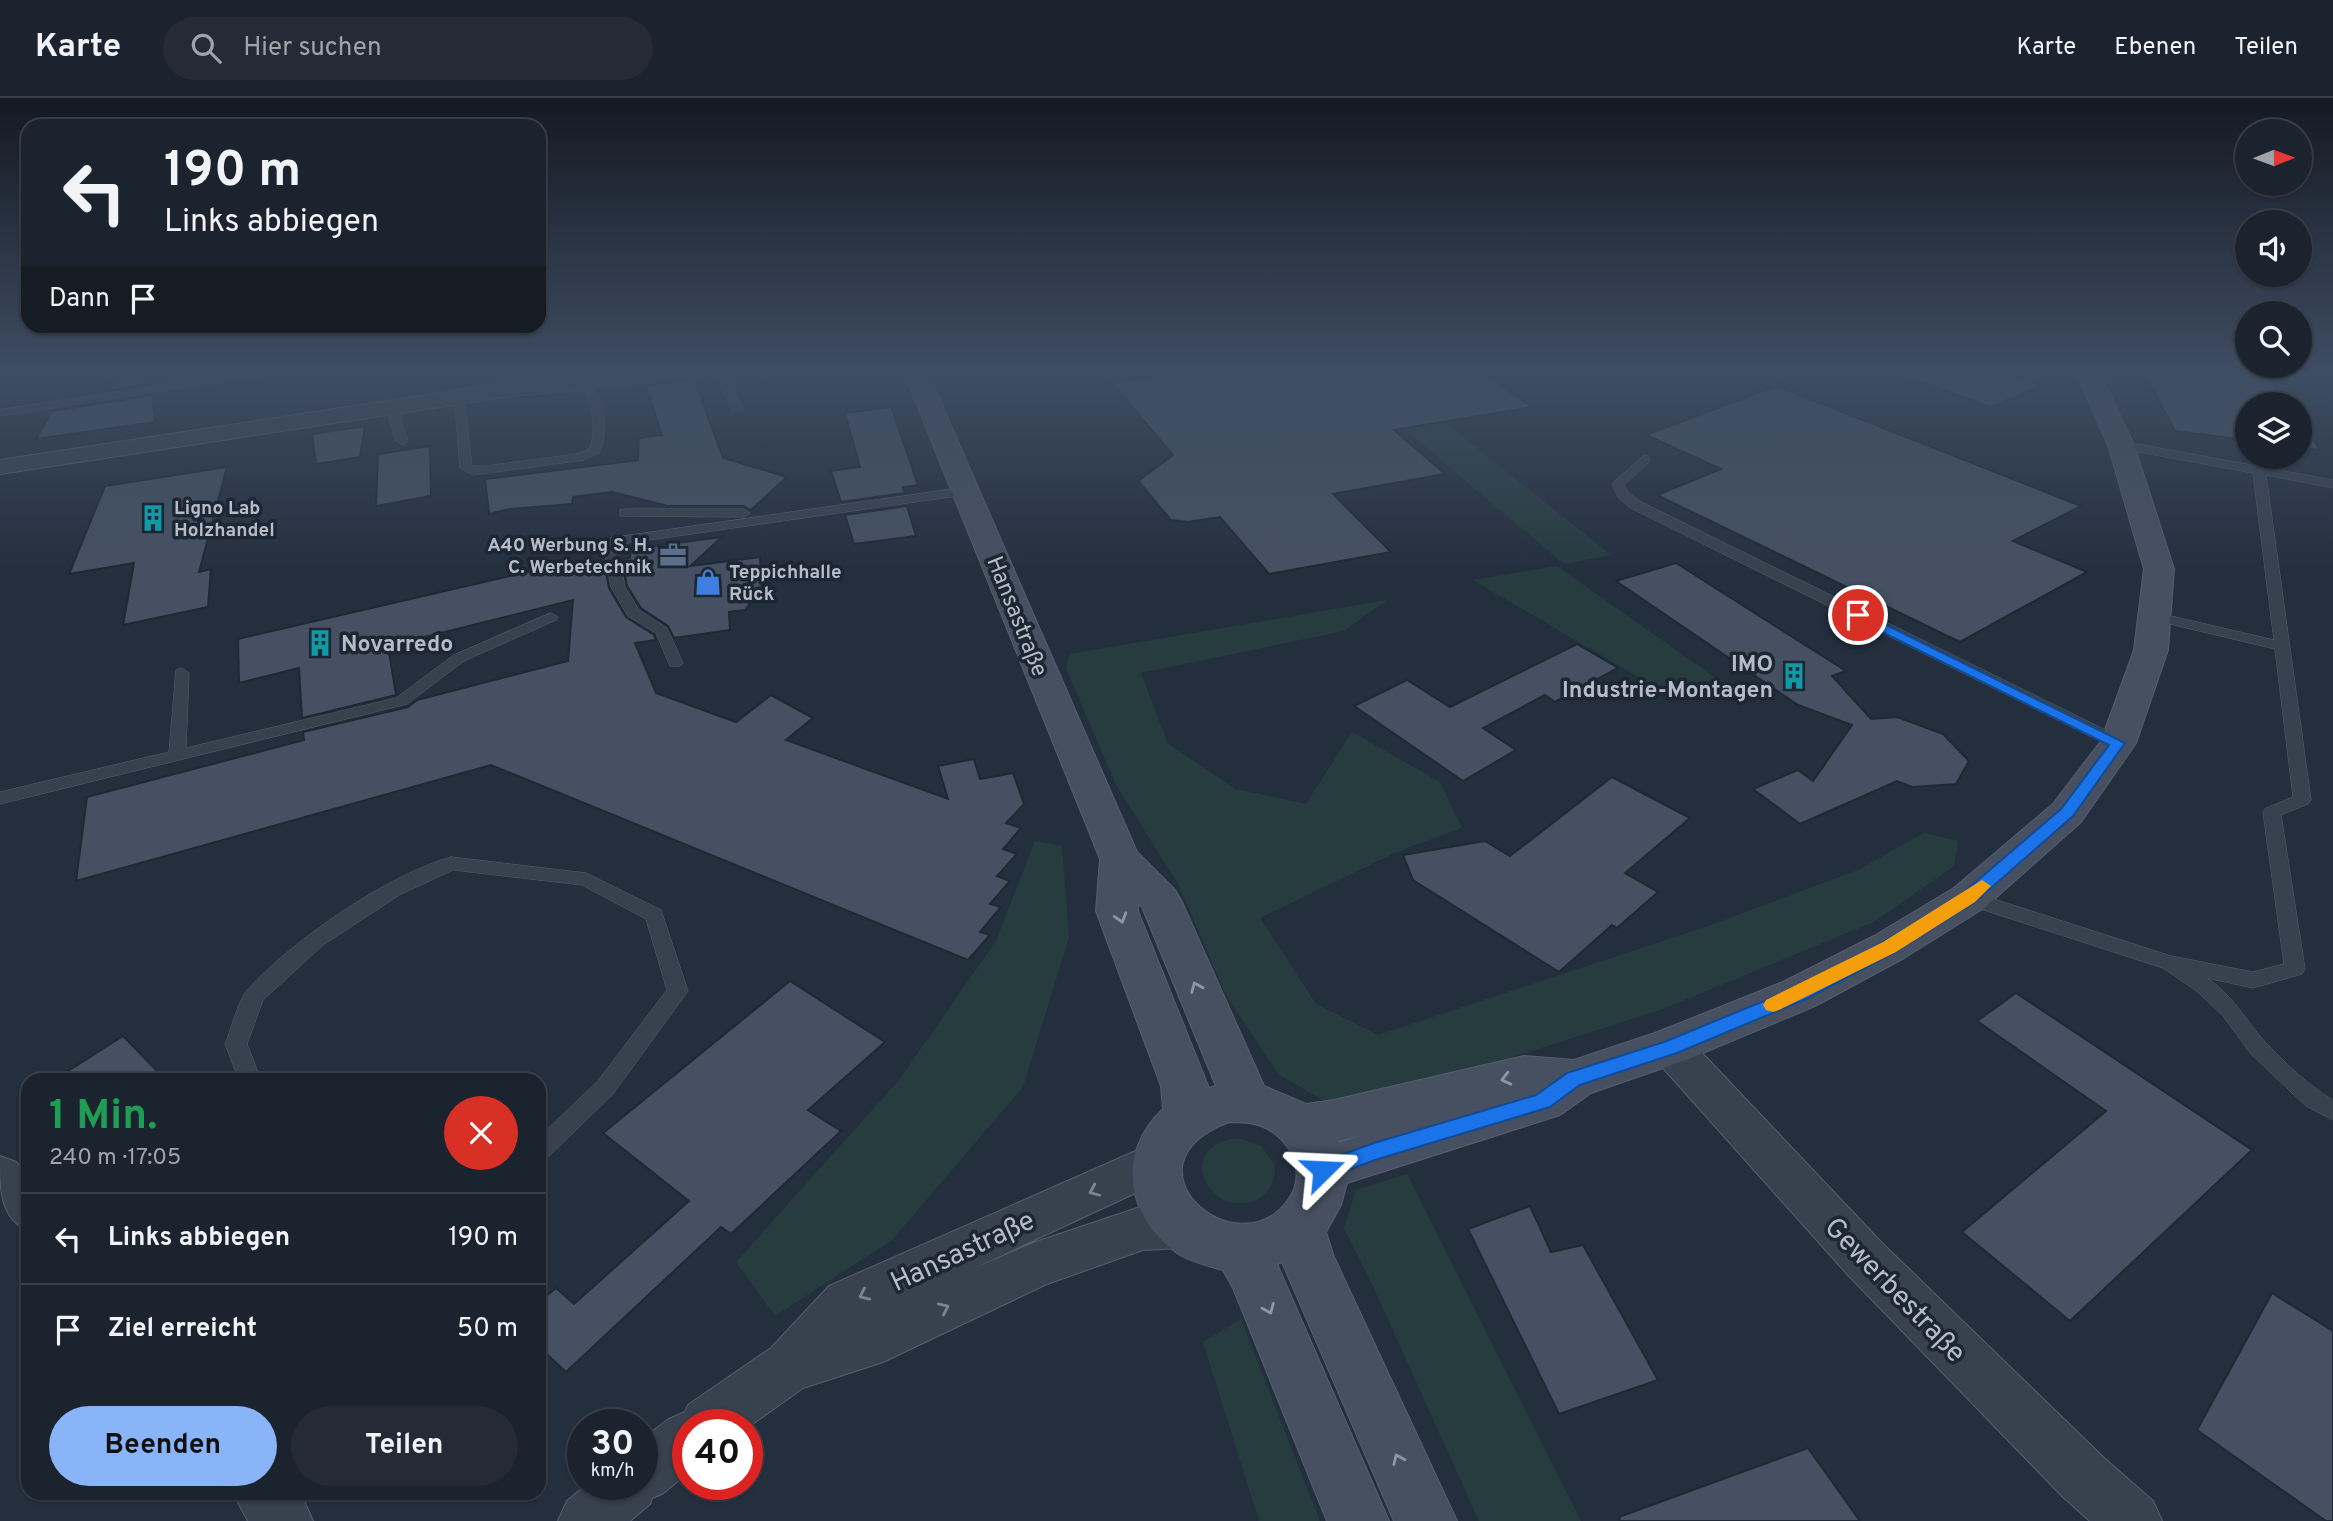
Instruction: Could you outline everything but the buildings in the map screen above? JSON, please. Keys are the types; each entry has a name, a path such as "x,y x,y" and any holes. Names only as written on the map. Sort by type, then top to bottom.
{"street":[{"path":"0,467 180,439"},
{"name":"Hansastraße","path":"945,439 1120,859 1160,900 1248,1102"},
{"path":"1323,1170 1543,1101 1574,1079 1670,1048 1799,994 1889,947 1969,898 2067,813 2118,743 2151,650 2159,569 2118,439"},
{"name":"Hansastraße","path":"1120,859 1118,911 1185,1086 1188,1115"},
{"name":"Gewerbestraße","path":"1670,1048 1865,1259 2104,1497 2133,1521"},
{"path":"1299,1125 1334,1121 1524,1075 1574,1079"},
{"path":"1248,1102 1267,1107 1299,1125 1315,1146 1323,1170 1321,1191 1314,1211 1298,1228 1281,1239 1261,1246 1240,1248 1208,1241 1181,1226 1165,1207 1156,1185 1156,1162 1161,1144 1172,1128 1188,1115 1206,1106 1248,1102"},
{"name":"Hansastraße","path":"727,1409 789,1366 847,1303 1156,1162"},
{"path":"0,1176 21,1202"},
{"name":"Hansastraße","path":"789,1366 866,1344 1034,1266 1143,1228 1181,1226"},
{"path":"1298,1228 1308,1260 1426,1521"},
{"path":"1240,1248 1255,1275 1358,1521"},
{"path":"658,1461 672,1451"},
{"path":"267,1500 284,1521"},
{"path":"587,1521 611,1500"}],"lane":[{"path":"463,439 467,468 473,471 580,457 595,450 599,439"},
{"path":"2121,445 2235,465"},
{"path":"1645,460 1618,484 1622,494 1634,504 2118,743"},
{"path":"1969,898 2170,963 2253,980 2295,969 2272,812 2302,800 2259,469 2333,484"},
{"path":"625,513 742,513 965,487"},
{"path":"676,663 662,631 633,613 618,587 611,550 616,541 965,487"},
{"path":"2154,615 2281,646"},
{"path":"0,798 401,701 459,658 551,618"},
{"path":"177,754 181,673"},
{"path":"247,1073 236,1044 254,996 316,940 394,889 451,863 586,879 654,915 678,991 605,1088 546,1142"},
{"path":"2170,963 2230,1010 2258,1048 2314,1100 2333,1111"}],"green space":[{"path":"1417,439 1466,439 1611,555 1564,564"},
{"path":"1557,566 1727,686 1679,701 1473,580"},
{"path":"1387,600 1344,631 1141,673 1168,744 1236,789 1306,804 1352,732 1440,782 1462,828 1399,851 1260,918 1316,1004 1378,1035 1711,925 1858,870 1924,833 1958,841 1954,866 1874,922 1663,1009 1441,1080 1327,1103 1277,1073 1226,995 1178,884 1115,783 1066,668 1070,654"},
{"path":"1035,841 1062,846 1069,937 1023,1087 892,1240 775,1316 736,1262 899,1080 996,941"},
{"path":"1238,1138 1261,1146 1275,1165 1270,1188 1259,1198 1242,1204 1227,1201 1214,1193 1205,1181 1202,1168 1205,1155 1217,1144"},
{"path":"1407,1174 1581,1521 1479,1521 1344,1228 1356,1190"},
{"path":"1241,1319 1320,1521 1259,1521 1203,1342"}],"slow traffic":[{"path":"1773,1005 1889,947 1969,898 1982,886"}],"place":[{"name":"Ligno Lab Holzhandel","path":"153,518"},
{"name":"A40 Werbung S. H. C. Werbetechnik","path":"673,555"},
{"name":"Teppichhalle Rück","path":"708,582"},
{"name":"Novarredo","path":"320,643"},
{"name":"IMO Industrie-Montagen","path":"1794,676"}],"route":[{"path":"1323,1170 1352,1158 1543,1101 1574,1079 1670,1048 1799,994 1889,947 1969,898 2067,813 2118,743 1858,615"}]}
